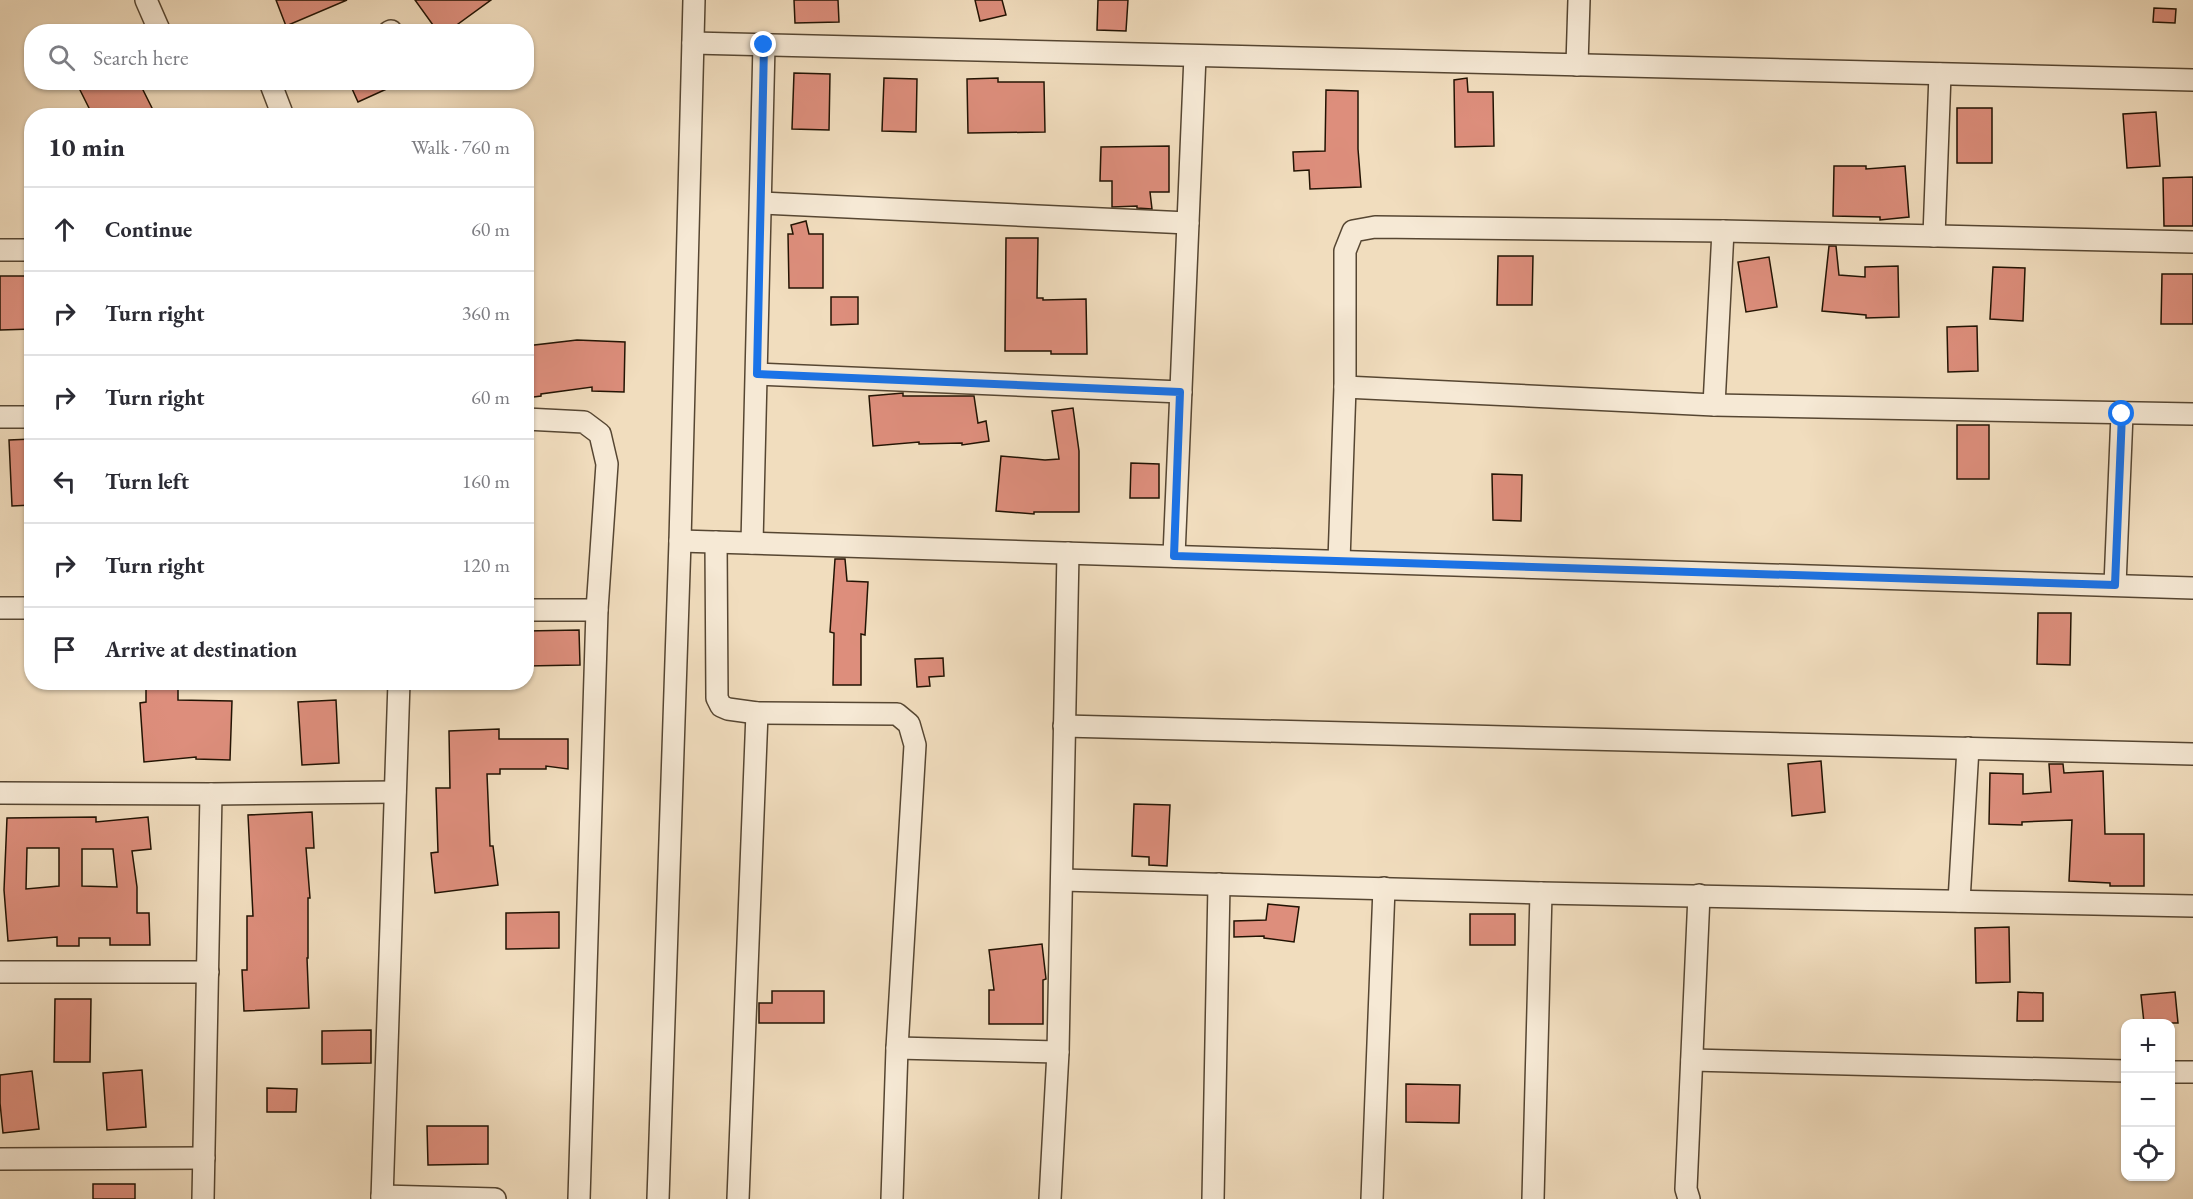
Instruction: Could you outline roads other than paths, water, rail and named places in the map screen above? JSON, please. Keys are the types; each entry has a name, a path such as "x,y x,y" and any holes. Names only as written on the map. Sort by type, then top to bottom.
{"street":[{"path":"146,0 156,24"},
{"path":"658,1199 680,541 694,0"},
{"path":"1577,65 1579,0"},
{"path":"693,43 2193,80"},
{"path":"752,543 764,45"},
{"path":"1174,556 1195,56"},
{"path":"1934,236 1940,74"},
{"path":"273,90 280,108"},
{"path":"761,204 1188,223"},
{"path":"1339,561 1345,251 1353,231 1375,227 1723,231 2193,242"},
{"path":"1714,405 1723,231"},
{"path":"0,250 24,250"},
{"path":"757,374 1180,392"},
{"path":"1344,387 1714,405 2193,414"},
{"path":"2115,585 2122,414"},
{"path":"0,417 24,417"},
{"path":"534,419 584,422 600,434 607,464 597,610 579,1199"},
{"path":"680,541 2193,588"},
{"path":"716,542 717,698 721,706 757,713 897,714 909,724 915,745 897,1048 892,1199"},
{"path":"1050,1199 1058,1052 1068,553"},
{"path":"0,608 24,608"},
{"path":"534,610 597,610"},
{"path":"399,690 382,1197 495,1199"},
{"path":"738,1199 757,713"},
{"path":"1064,726 2193,754"},
{"path":"1959,901 1968,748"},
{"path":"0,793 395,792"},
{"path":"203,1199 211,794"},
{"path":"1062,880 1541,893 2193,906"},
{"path":"1213,1199 1220,884"},
{"path":"1372,1199 1384,888"},
{"path":"1533,1199 1541,893"},
{"path":"1689,1199 1686,1189 1699,895"},
{"path":"0,972 208,972"},
{"path":"897,1048 1058,1052"},
{"path":"1692,1060 2121,1071"},
{"path":"2175,1072 2193,1072"},
{"path":"0,1159 204,1158"}]}
